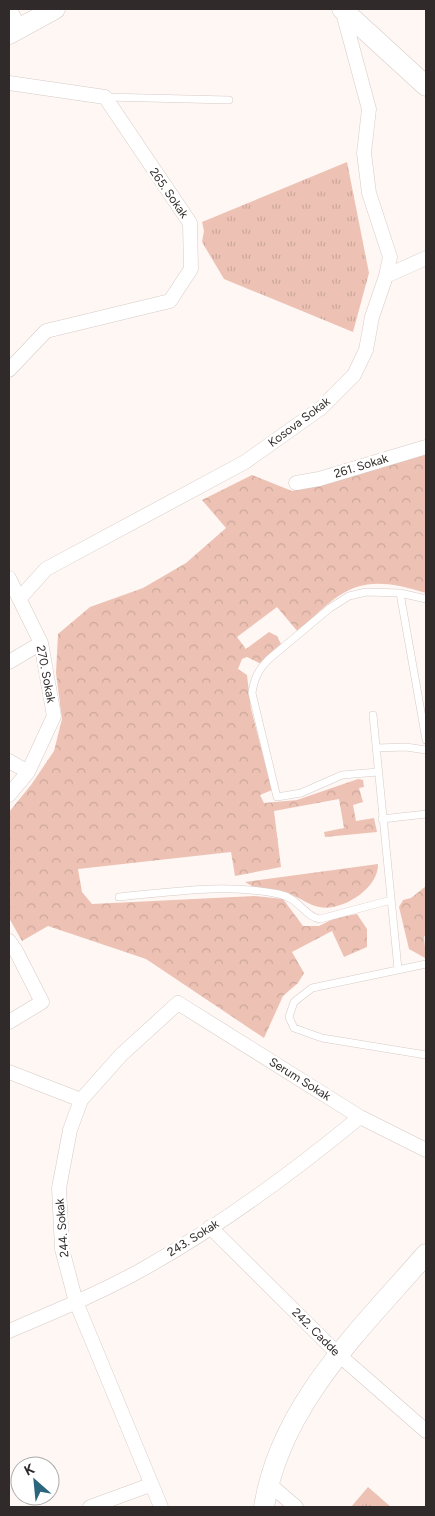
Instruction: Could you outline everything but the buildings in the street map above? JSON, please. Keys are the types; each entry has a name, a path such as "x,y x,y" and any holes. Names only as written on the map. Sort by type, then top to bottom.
{"main road":[{"path":"14,31 55,9"},
{"path":"342,9 426,86"},
{"path":"264,1507 268,1483 285,1436 313,1391 339,1355 426,1254"}],"street":[{"path":"10,9 14,31"},
{"name":"Kosova Sokak","path":"20,598 46,569 226,473 321,408 354,375 366,350 372,317 386,276 390,257 369,193 364,153 369,109 342,9"},
{"path":"9,83 105,97"},
{"name":"265. Sokak","path":"9,370 46,330 170,301 191,269 190,223 105,97"},
{"path":"386,276 426,258"},
{"name":"261. Sokak","path":"296,483 319,479 426,447"},
{"name":"270. Sokak","path":"9,578 41,642 54,716 28,772 9,795"},
{"path":"9,662 41,642"},
{"path":"9,761 28,772"},
{"path":"9,1022 42,1002 11,949"},
{"name":"244. Sokak","path":"161,1507 150,1485 76,1302 62,1249 59,1188 70,1130 80,1100 121,1055 178,1003"},
{"name":"Serum Sokak","path":"178,1003 360,1117 426,1150"},
{"path":"9,1072 80,1100"},
{"name":"243. Sokak","path":"9,1331 76,1302 143,1269 291,1173 360,1117"},
{"name":"242. Cadde","path":"210,1227 339,1355 426,1431"},
{"path":"268,1483 296,1507"},
{"path":"90,1507 150,1485"}],"lane":[{"path":"105,97 229,100"},
{"path":"378,772 342,775 302,793 277,797 252,693 253,684 265,663 339,601 366,592 400,592 426,599"},
{"path":"400,592 426,740"},
{"path":"373,715 398,969"},
{"path":"376,748 401,747 426,750"},
{"path":"382,819 426,814"},
{"path":"119,897 235,888 286,896 298,902 313,918 320,919 391,900"},
{"path":"426,964 312,988 302,994 290,1009 290,1023 294,1028 322,1038 426,1055"}],"green space":[{"path":"347,162 369,273 353,332 224,279 202,242 204,231 202,222"},
{"path":"426,452 426,593 385,584 369,584 341,594 298,632 277,607 237,637 246,649 269,632 277,636 281,644 261,664 247,657 242,659 238,669 247,675 251,709 272,790 260,795 264,803 297,800 358,779 363,780 364,787 359,788 363,802 353,805 356,821 374,818 377,832 325,837 324,832 344,828 339,799 274,811 281,867 235,876 231,852 78,869 82,892 92,904 255,896 283,899 303,926 319,926 335,918 357,914 367,929 367,947 344,957 332,931 292,952 304,973 298,983 283,996 264,1038 146,959 48,926 22,941 9,918 9,812 31,785 54,751 62,719 56,673 58,634 90,607 143,588 186,563 226,528 202,500 252,475 292,491 358,475 413,453"},
{"path":"378,864 377,873 366,889 348,902 328,908 315,906 279,891 257,889 245,882"},
{"path":"426,886 425,958 409,949 399,907 403,900 411,898"},
{"path":"368,1487 391,1507 351,1507"}]}
